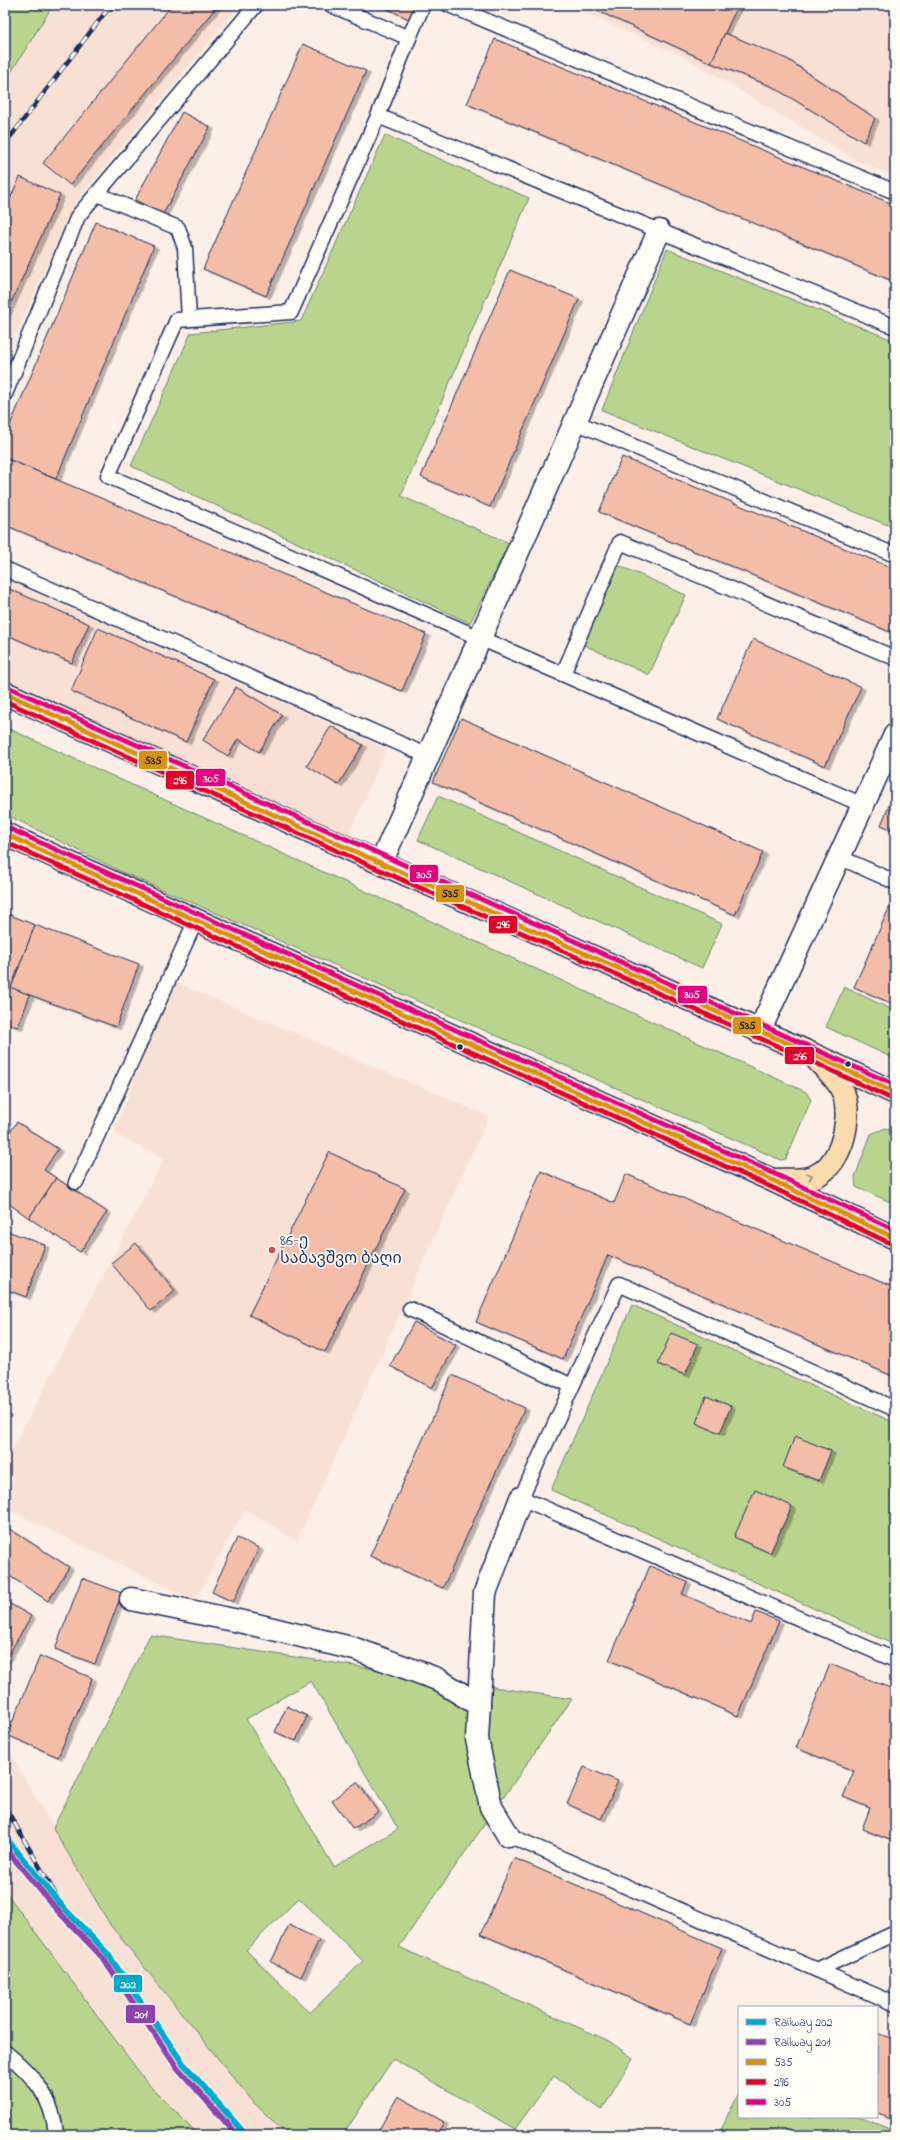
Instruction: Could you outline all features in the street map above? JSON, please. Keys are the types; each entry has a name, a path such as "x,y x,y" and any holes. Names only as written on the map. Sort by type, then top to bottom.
{"main road":[{"path":"5,693 381,863 759,1032 812,1054 895,1093"},
{"path":"5,834 772,1180 895,1238"},
{"path":"772,1180 809,1178 827,1168 842,1142 848,1121 844,1098 836,1080 812,1054"}],"street":[{"path":"381,863 659,230"},
{"path":"759,1032 895,735"},
{"path":"508,1835 491,1807 477,1739 485,1593 521,1498"},
{"path":"131,1599 248,1623 355,1649 437,1679 479,1705"}],"lane":[{"path":"5,394 78,216 256,5"},
{"path":"331,5 409,38"},
{"path":"423,5 378,116 291,312 177,320 108,476 863,805"},
{"path":"449,5 895,192"},
{"path":"378,116 895,328"},
{"path":"97,194 178,228 185,248 189,319"},
{"path":"575,422 895,555"},
{"path":"563,674 620,542 895,658"},
{"path":"5,569 428,756"},
{"path":"839,857 895,882"},
{"path":"76,1182 196,920"},
{"path":"895,1409 619,1284 521,1498 895,1660"},
{"path":"410,1309 572,1386"},
{"path":"508,1835 895,2004"},
{"path":"817,1970 895,1933"},
{"path":"5,2052 22,2065 47,2096 56,2135"}],"shaded area":[{"path":"53,5 240,5 75,203 5,357 5,82"},
{"path":"567,5 895,5 895,176 856,160 686,58"},
{"path":"5,579 386,749 347,839 5,678"},
{"name":"86-ე საბავშვო ბაღი","path":"173,981 489,1116 297,1541 245,1509 195,1601 5,1508 5,1500 15,1477 5,1473 5,1463 164,1159 114,1133"},
{"path":"5,1741 17,1765 111,1926 254,2103 288,2135 199,2135 148,2084 5,1891"}],"green space":[{"path":"5,5 53,5 5,82"},
{"path":"385,135 529,198 401,496 509,543 470,623 131,466 191,333 301,321"},
{"path":"667,249 895,341 895,528 602,410"},
{"path":"618,565 686,595 649,675 582,644"},
{"path":"5,727 806,1092 811,1100 786,1159 781,1160 122,872 5,814"},
{"path":"438,796 722,924 702,968 418,840"},
{"path":"844,987 895,1011 895,1059 826,1027"},
{"path":"886,1128 895,1132 895,1204 856,1187 855,1177 871,1134"},
{"path":"632,1305 895,1423 895,1645 551,1490"},
{"path":"150,1635 572,1699 399,1947 609,2041 633,2058 602,2110 554,2076 515,2129 393,2059 343,2135 288,2135 254,2103 111,1926 53,1828","holes":["311,1681 398,1829 334,1867 246,1719","299,1898 363,1961 310,2013 246,1950"]},
{"path":"5,1891 148,2084 199,2135 5,2135"},
{"path":"738,2096 738,2118 865,2118 895,2130 895,2135 717,2135"}],"building":[{"path":"172,5 218,5 70,185 43,163"},
{"path":"379,5 418,5 411,20"},
{"path":"585,5 738,5 711,63"},
{"path":"725,33 787,59 875,118 864,142 771,86 711,63"},
{"path":"495,39 895,205 895,282 467,104"},
{"path":"303,44 366,71 266,296 203,269"},
{"path":"182,112 210,127 163,214 135,200"},
{"path":"20,177 60,195 5,316 5,210"},
{"path":"96,222 154,246 56,479 5,458 5,437"},
{"path":"510,270 579,299 490,507 421,477"},
{"path":"622,457 895,569 895,634 599,512"},
{"path":"5,458 426,634 402,691 5,525"},
{"path":"5,587 89,624 72,663 5,634"},
{"path":"98,628 214,679 186,742 71,691"},
{"path":"753,639 861,687 825,766 717,719"},
{"path":"236,687 282,715 259,752 238,739 228,756 203,740"},
{"path":"461,718 763,852 735,915 433,782"},
{"path":"331,726 363,745 338,785 307,766"},
{"path":"895,791 895,831 881,825"},
{"path":"890,906 895,908 895,1005 854,987"},
{"path":"5,913 35,925 11,988 5,985"},
{"path":"35,925 139,964 116,1027 11,988"},
{"path":"5,985 30,995 18,1027 5,1023"},
{"path":"17,1122 58,1149 44,1170 56,1178 29,1218 5,1201 5,1139"},
{"path":"329,1152 405,1189 325,1352 249,1315"},
{"path":"541,1171 614,1203 626,1174 895,1288 895,1377 608,1255 563,1359 476,1322"},
{"path":"56,1178 107,1212 80,1252 29,1218"},
{"path":"5,1230 45,1245 26,1297 5,1289"},
{"path":"136,1243 175,1291 151,1311 111,1263"},
{"path":"414,1322 456,1345 432,1388 390,1366"},
{"path":"671,1333 698,1344 685,1375 658,1364"},
{"path":"452,1375 525,1408 443,1588 370,1556"},
{"path":"706,1396 731,1406 720,1433 696,1423"},
{"path":"795,1436 831,1451 819,1481 783,1467"},
{"path":"755,1490 792,1506 770,1553 734,1537"},
{"path":"8,1528 69,1567 48,1601 5,1573 5,1532"},
{"path":"237,1538 259,1548 233,1602 212,1592"},
{"path":"650,1566 687,1582 682,1594 751,1624 756,1612 779,1621 738,1716 609,1660"},
{"path":"82,1578 122,1593 95,1664 55,1649"},
{"path":"5,1601 31,1616 5,1661"},
{"path":"40,1656 92,1678 58,1757 7,1735"},
{"path":"830,1664 895,1690 895,1842 862,1829 870,1808 843,1797 854,1771 796,1748"},
{"path":"287,1706 307,1716 296,1741 275,1732"},
{"path":"584,1767 618,1781 601,1819 567,1804"},
{"path":"357,1782 378,1812 353,1829 332,1800"},
{"path":"514,1858 722,1948 690,2024 481,1934"},
{"path":"289,1925 319,1940 301,1977 271,1962"},
{"path":"878,2033 895,2040 895,2121 878,2113"},
{"path":"398,2096 444,2122 436,2135 376,2135"}],"railway":[{"path":"5,144 104,14 113,5"},
{"path":"5,1807 63,1907"}],"rail line":[{"name":"202","path":"5,1837 63,1907 107,1953 182,2062 246,2135"},
{"name":"201","path":"5,1848 58,1911 102,1957 176,2066 237,2135"}],"transit line":[{"name":"305","path":"8,687 895,1085"},
{"name":"535","path":"5,693 365,856 812,1054 895,1093"},
{"name":"296","path":"5,701 362,862 809,1060 892,1099"},
{"name":"305","path":"8,828 775,1174 895,1230"},
{"name":"535","path":"5,834 772,1180 895,1238"},
{"name":"296","path":"5,842 769,1186 892,1244"}],"place":[{"name":"86-ე საბავშვო ბაღი","path":"272,1250"}]}
